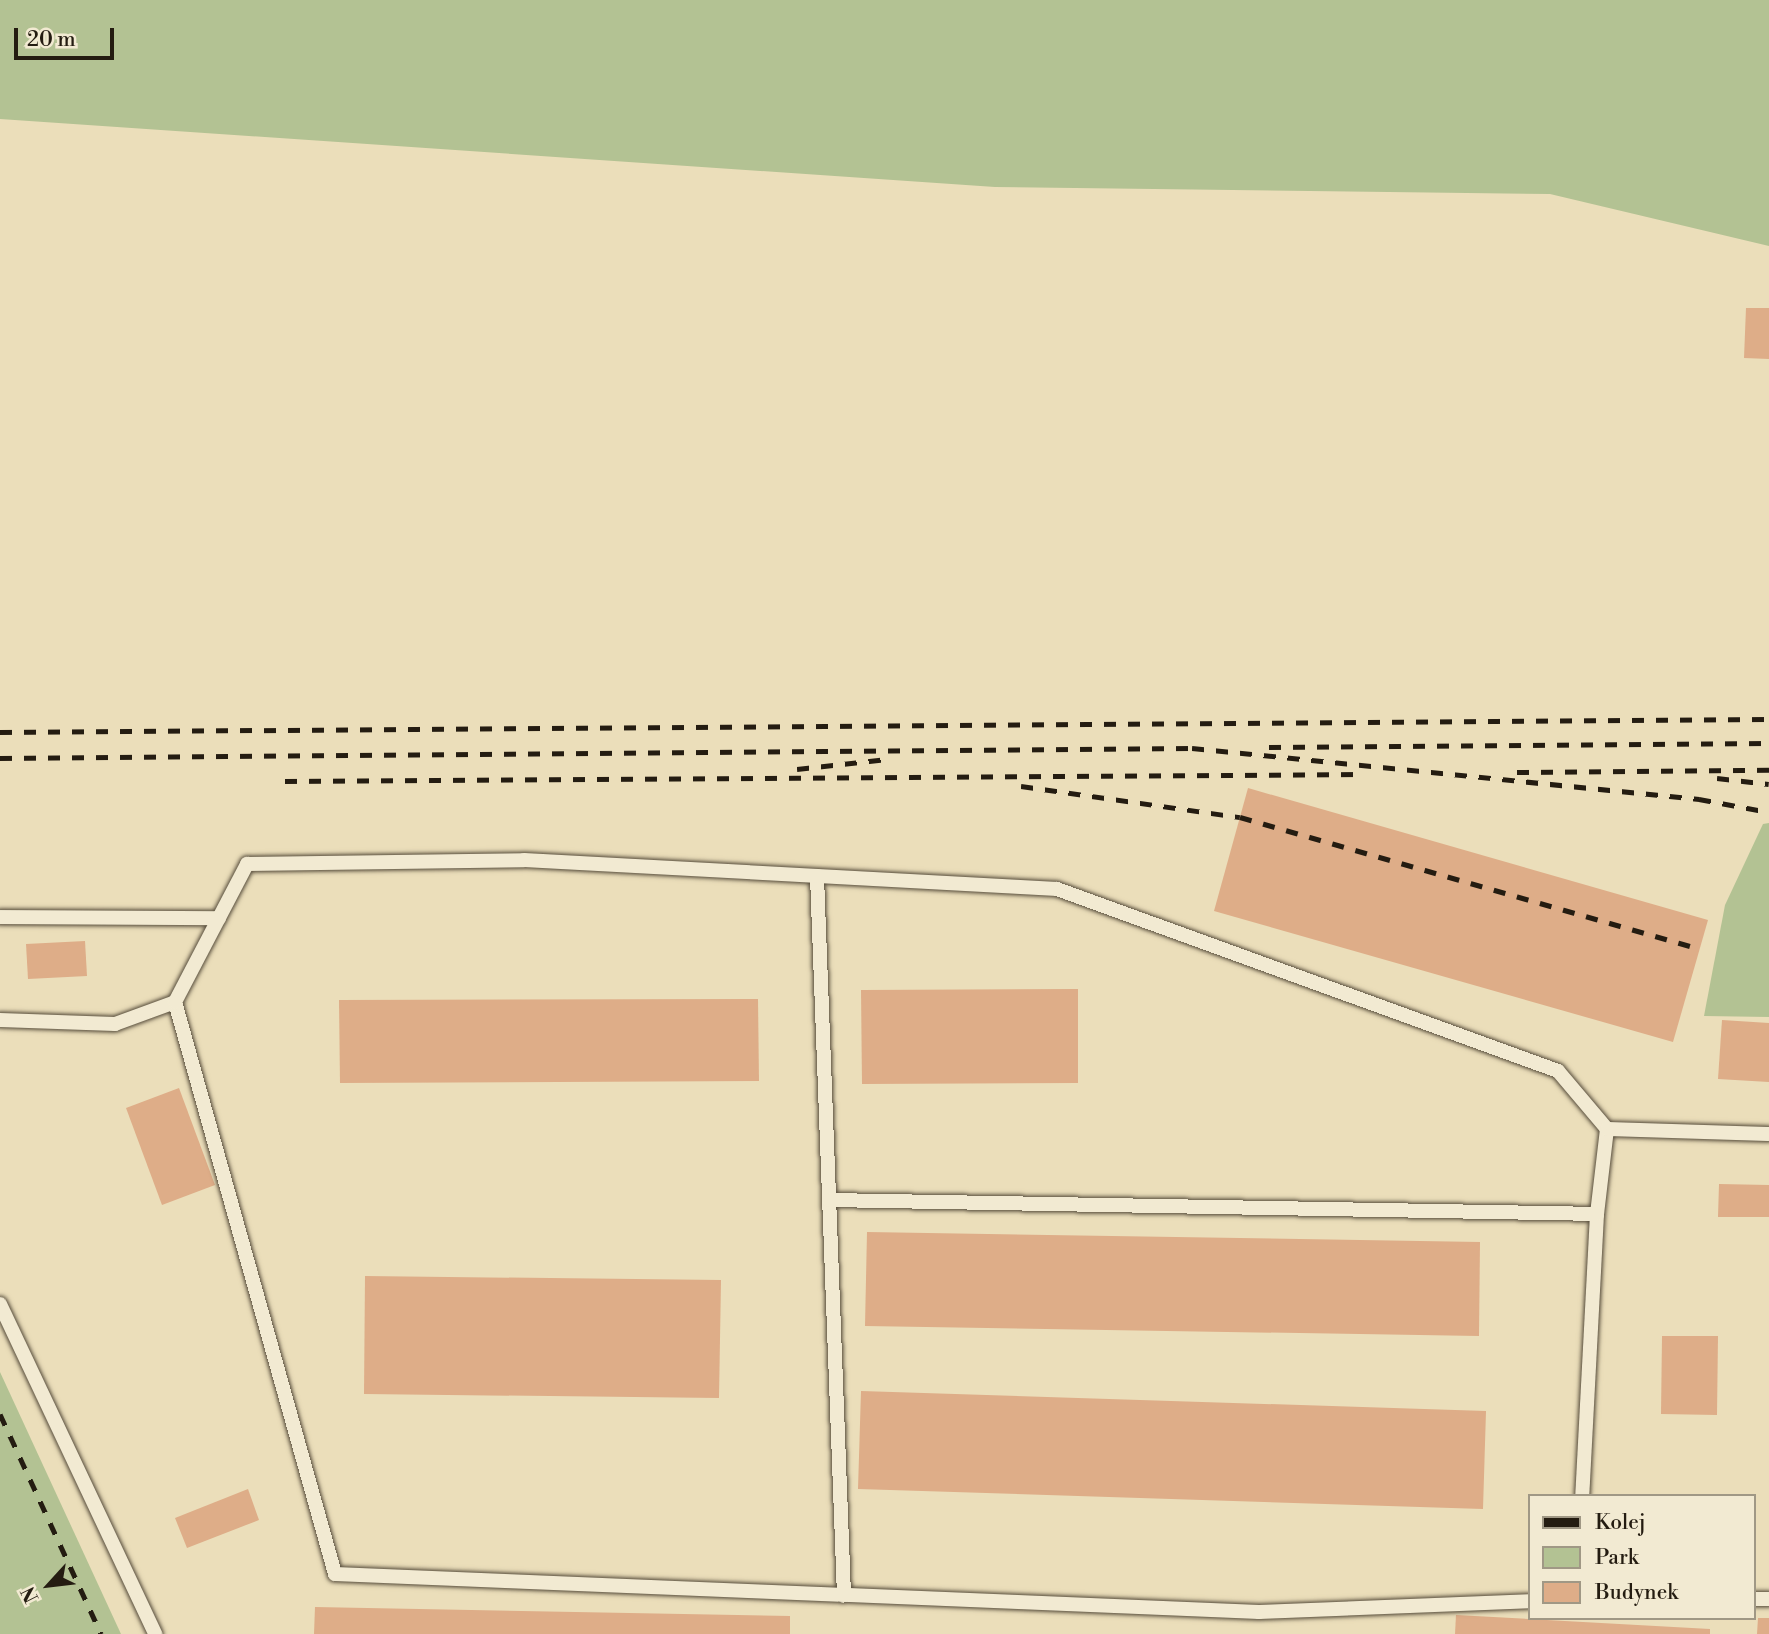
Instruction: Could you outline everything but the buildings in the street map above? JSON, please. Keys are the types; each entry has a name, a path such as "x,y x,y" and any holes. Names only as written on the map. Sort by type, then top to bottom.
{"lane":[{"path":"0,1020 115,1024 175,1002 247,864 524,860 1057,889 1558,1071 1607,1129 1597,1214 1582,1494"},
{"path":"817,876 844,1595"},
{"path":"0,917 219,918"},
{"path":"175,1002 335,1574 1259,1612 1528,1601"},
{"path":"1607,1129 1769,1134"},
{"path":"829,1200 1597,1214"},
{"path":"0,1304 155,1634"}],"green space":[{"path":"0,0 1769,0 1769,246 1550,194 995,187 0,119"},
{"path":"1769,823 1769,1017 1704,1016 1725,905 1763,824"},
{"path":"0,1372 121,1634 0,1634"}],"railway":[{"path":"0,732 1769,719"},
{"path":"1269,747 1769,743"},
{"path":"0,758 1192,748 1699,799 1769,812"},
{"path":"797,769 887,759"},
{"path":"1517,772 1769,770"},
{"path":"285,781 1363,774"},
{"path":"1717,778 1769,784"},
{"path":"1021,786 1240,817 1691,946"},
{"path":"0,1414 101,1634"}]}
